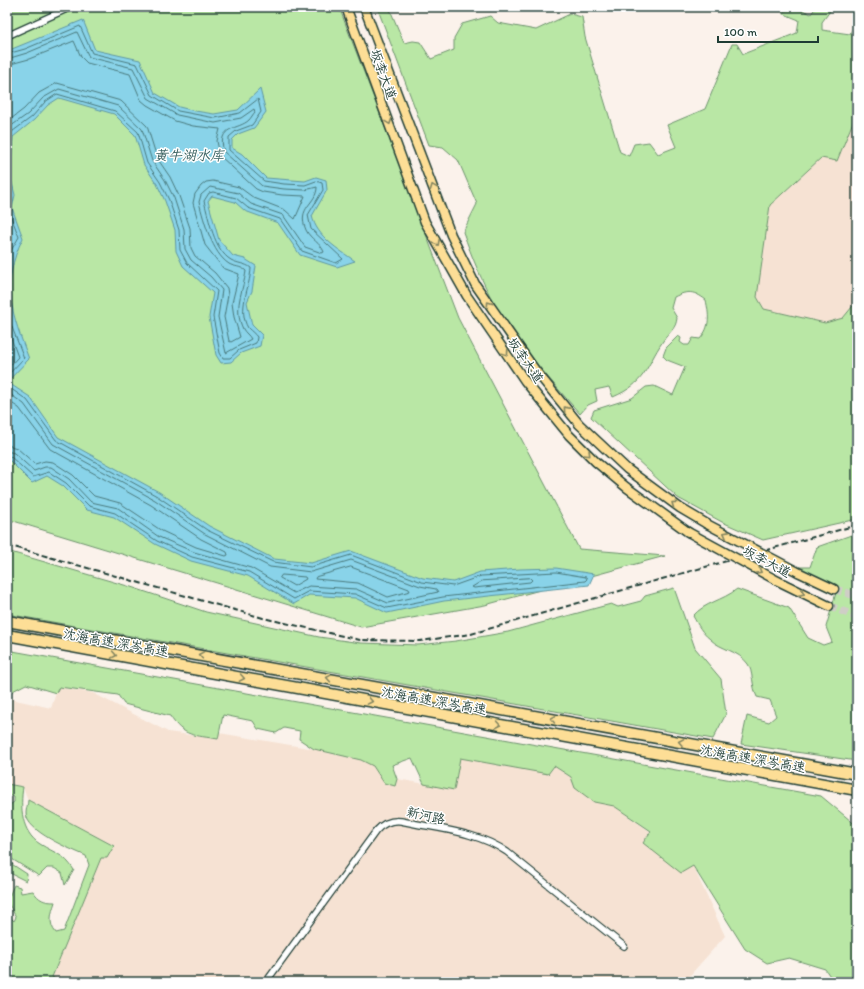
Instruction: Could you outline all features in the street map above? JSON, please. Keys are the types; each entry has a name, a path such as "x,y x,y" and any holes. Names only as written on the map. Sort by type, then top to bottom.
{"highway":[{"name":"沈海高速 深岑高速","path":"7,621 857,774"},
{"name":"沈海高速 深岑高速","path":"7,635 857,790"},
{"path":"7,639 90,650"}],"main road":[{"name":"坂李大道","path":"346,7 425,222 467,296 525,381 569,435 596,462 626,487 688,532 776,580 829,606"},
{"name":"坂李大道","path":"364,7 451,235 475,284 535,370 579,424 627,469 680,508 798,572 834,589"}],"street":[{"path":"7,36 71,7"},
{"name":"新河路","path":"266,982 376,831 383,824 392,821 402,821 466,834 492,842 507,852 624,946"}],"shaded area":[{"path":"857,112 857,301 843,318 825,323 764,309 757,297 770,205 821,158 837,160"},
{"path":"58,687 93,693 168,732 218,739 219,733 314,749 361,760 374,766 384,783 395,786 397,779 454,789 460,758 548,774 554,766 571,777 594,802 614,806 651,832 643,843 693,866 725,936 684,982 61,982 52,977 101,857 114,846 28,800 23,787 7,784 7,698 51,708"}],"green space":[{"path":"7,7 339,7 458,318 579,549 665,556 485,605 361,627 7,519"},
{"path":"377,7 389,7 404,43 413,41 420,42 431,59 454,50 454,38 462,24 490,16 498,23 536,30 570,14 582,17 585,37 620,152 629,156 634,144 649,142 658,154 676,147 667,125 705,109 732,44 737,44 743,54 797,33 799,20 782,13 786,10 796,8 811,14 816,7 833,7 822,22 822,30 850,34 857,19 857,112 837,161 821,158 770,205 757,297 764,309 825,323 843,318 857,301 857,519 763,540 722,522 678,498 591,417 594,410 632,398 646,387 654,386 673,395 685,367 667,360 663,356 666,348 678,336 681,338 680,342 684,345 689,345 693,338 700,339 708,325 706,300 694,293 687,292 674,297 671,308 677,318 675,325 663,341 639,380 624,392 613,397 609,387 595,390 597,401 588,405 580,414 524,348 495,305 486,287 463,232 477,204 458,160 443,147 429,145"},
{"path":"857,533 857,761 741,744 747,716 769,722 776,716 770,700 757,697 750,667 744,659 714,643 700,629 693,616 708,604 737,589 789,608 808,638 823,645 832,642 826,627 838,586 796,574 797,567 810,567 817,547"},
{"path":"7,551 131,587 206,612 319,637 361,643 418,645 456,641 508,632 611,604 618,607 641,601 645,596 674,588 695,648 721,679 726,714 713,739 7,614"},
{"path":"7,650 821,796 857,826 857,982 834,982 825,969 789,958 767,963 745,949 693,866 681,873 643,843 651,831 614,806 594,802 575,788 571,777 554,766 548,774 460,758 454,790 424,784 412,758 392,765 397,779 395,786 384,783 373,766 361,760 314,749 299,739 300,731 284,728 276,733 258,729 253,721 223,715 218,739 190,734 180,728 170,716 124,704 118,695 59,687 56,693 26,684 7,694"},
{"path":"7,784 23,787 22,811 25,826 29,833 40,844 63,857 74,870 65,885 62,873 54,868 47,868 39,876 7,856 7,807 14,802 14,797 7,795"},
{"path":"28,800 114,846 107,858 101,858 52,977 61,982 7,982 7,914 14,921 16,917 7,901 14,885 20,887 21,893 33,891 37,897 42,900 55,902 51,914 52,926 56,933 64,931 89,865 86,856 50,839 33,827 28,820 26,813"},
{"path":"7,861 27,874 26,881 10,873 7,881"}],"water":[{"name":"黄牛湖水库","path":"83,20 95,50 140,60 155,93 179,107 214,114 238,110 260,89 266,112 254,128 238,134 232,140 232,148 242,154 266,178 305,181 316,177 326,180 327,190 312,216 318,230 323,236 355,261 337,267 300,255 278,223 245,211 235,202 212,196 208,201 219,240 233,256 245,259 256,266 252,291 247,302 252,325 262,335 260,346 241,353 231,362 221,363 216,355 209,317 213,293 183,266 176,251 175,230 165,201 157,184 144,165 135,135 114,114 59,98 48,105 34,120 13,137 10,175 15,195 12,208 23,238 12,270 10,285 11,299 18,328 29,359 7,382 7,51"},
{"path":"7,382 30,397 58,437 159,492 209,526 274,559 311,563 351,551 423,578 453,582 480,572 520,569 556,568 594,574 589,585 444,601 387,613 355,598 309,595 294,604 248,576 191,561 155,544 114,517 87,510 63,486 47,476 32,483 7,458"}],"tunnel":[{"path":"834,589 857,596"},
{"path":"829,606 857,617"}],"railway":[{"path":"7,545 263,618 360,640 420,641 471,634 857,525"}]}
